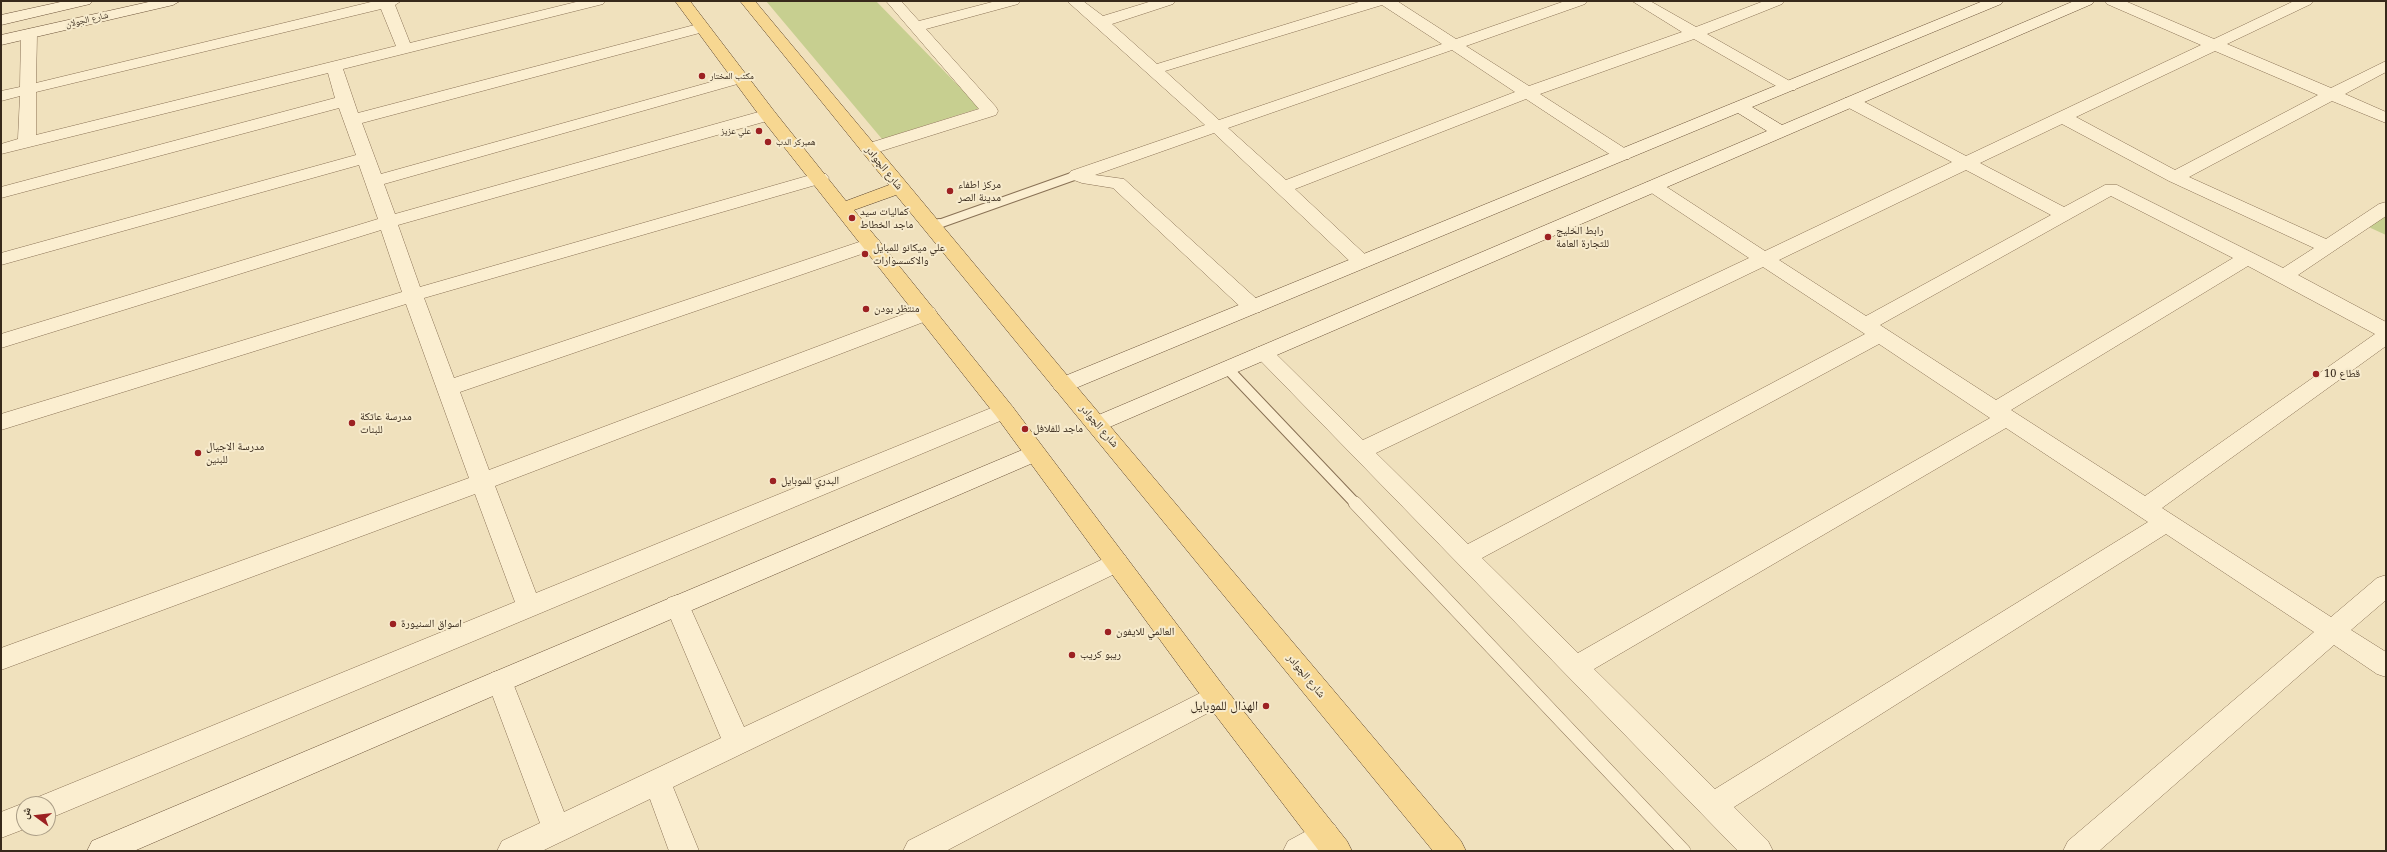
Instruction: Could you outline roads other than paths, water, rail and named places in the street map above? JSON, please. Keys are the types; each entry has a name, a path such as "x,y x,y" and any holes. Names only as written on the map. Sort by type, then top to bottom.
{"main road":[{"path":"682,1 768,114 1004,411 1216,696 1331,842"},
{"name":"شارع الچوادر","path":"748,1 1063,385 1451,851"},
{"path":"843,208 900,187"}],"street":[{"name":"شارع الجولان","path":"1,20 85,1"},
{"name":"شارع الجولان","path":"1,40 172,1"},
{"path":"1,148 598,1"},
{"path":"869,149 990,110 893,1"},
{"path":"916,27 1013,1"},
{"path":"1074,1 1101,22 1283,187 1362,262"},
{"path":"1101,22 1168,1"},
{"path":"1322,1 1340,13"},
{"path":"1153,70 1377,1 1453,44 1529,92 1623,155"},
{"path":"1077,175 1214,126 1580,1"},
{"path":"1639,1 1788,87"},
{"path":"1283,187 1529,92 1695,33 1777,1"},
{"path":"1063,385 1996,1"},
{"path":"1097,424 2087,1"},
{"path":"2112,1 2386,118"},
{"path":"1360,451 2306,1"},
{"path":"1,96 389,2 405,49"},
{"path":"353,120 702,28"},
{"path":"27,142 29,34"},
{"path":"2175,176 2386,66"},
{"path":"334,67 344,101 353,120 364,158 413,295 529,607"},
{"path":"373,182 742,78"},
{"path":"1,193 344,101"},
{"path":"1851,102 2065,215"},
{"path":"1740,107 1781,132"},
{"path":"1,341 387,222 768,114"},
{"path":"2063,117 2175,176 2328,247"},
{"path":"1,259 364,158"},
{"path":"1077,175 1088,179 1118,183 1253,307"},
{"path":"1,422 413,295 820,178"},
{"path":"1653,186 2386,666"},
{"path":"1465,556 1873,330 2111,189 2284,276 2386,331"},
{"path":"2284,276 2386,208"},
{"path":"448,388 872,244"},
{"path":"1576,667 2001,414 2247,258"},
{"path":"1,659 482,482 927,313"},
{"path":"2145,508 2386,336"},
{"path":"1263,353 1758,851"},
{"path":"56,803 1004,411"},
{"path":"102,851 1034,453"},
{"path":"1713,805 2167,522"},
{"path":"512,851 1116,562"},
{"path":"2078,851 2386,585"},
{"path":"677,605 737,743"},
{"path":"500,681 556,830"},
{"path":"918,851 1216,696"},
{"path":"657,781 684,851"},
{"path":"1,825 16,819"},
{"path":"1298,851 1331,842"}],"lane":[{"path":"932,226 1077,175"},
{"path":"1228,368 1684,851"}],"place":[{"name":"مكتب المختار","path":"702,76"},
{"name":"علي عزيز","path":"759,131"},
{"name":"همبركر الدب","path":"768,142"},
{"name":"مركز اطفاء مدينة الصر","path":"950,191"},
{"name":"كماليات سيد ماجد الخطاط","path":"852,218"},
{"name":"رابط الخليج للتجارة العامة","path":"1548,237"},
{"name":"علي ميكانو للمبايل والاكسسوارات","path":"865,254"},
{"name":"منتظر بودن","path":"866,309"},
{"name":"قطاع 10","path":"2316,374"},
{"name":"مدرسة عاتكة للبنات","path":"352,423"},
{"name":"ماجد للفلافل","path":"1025,429"},
{"name":"مدرسة الاجيال للبنين","path":"198,453"},
{"name":"البدري للموبايل","path":"773,481"},
{"name":"اسواق السنيورة","path":"393,624"},
{"name":"العالمي للايفون","path":"1108,632"},
{"name":"ريبو كريب","path":"1072,655"},
{"name":"الهذال للموبايل","path":"1266,706"}]}
